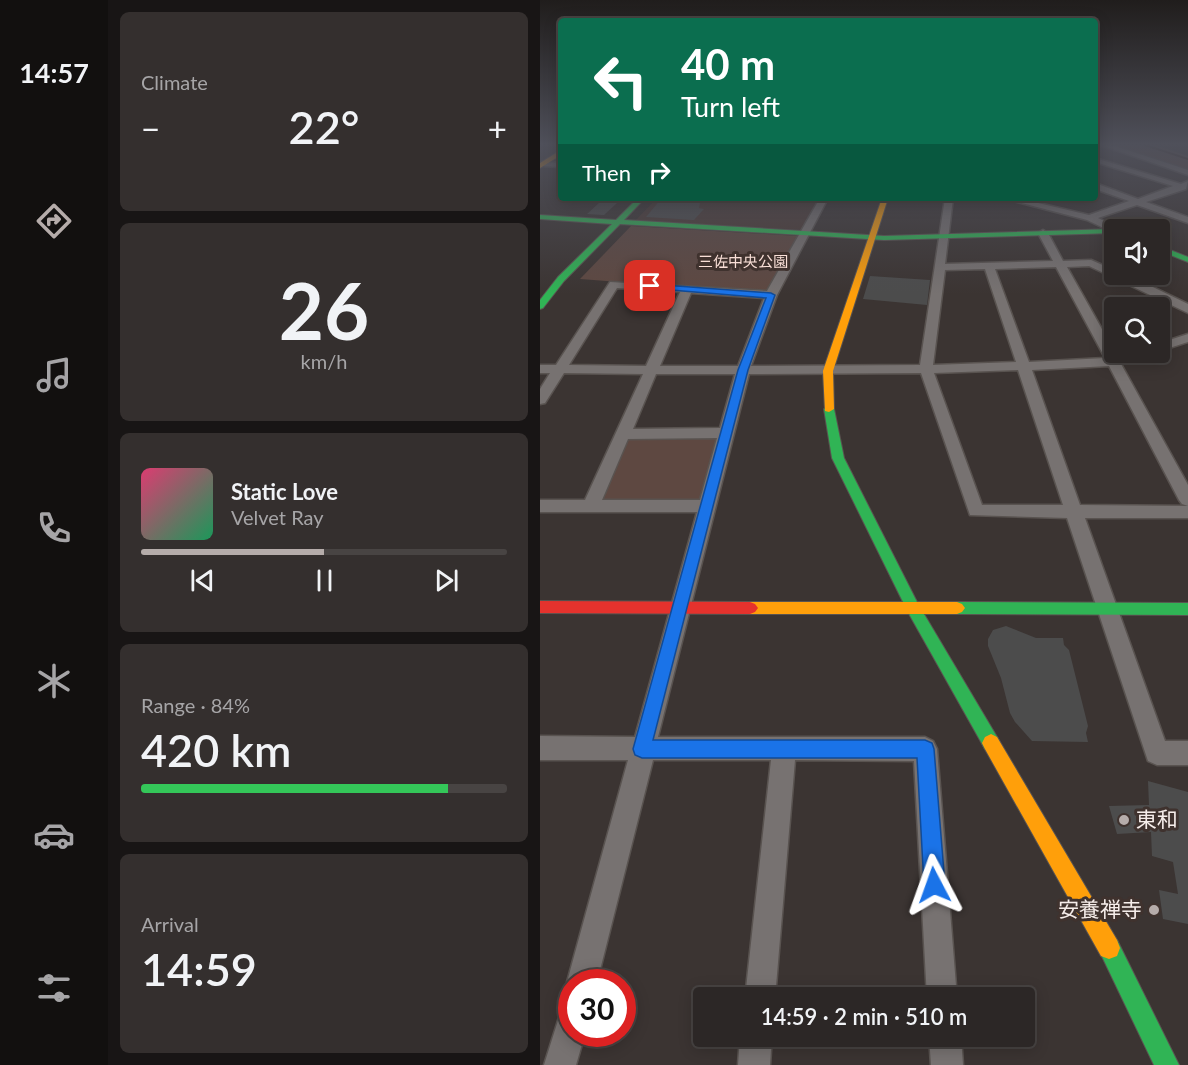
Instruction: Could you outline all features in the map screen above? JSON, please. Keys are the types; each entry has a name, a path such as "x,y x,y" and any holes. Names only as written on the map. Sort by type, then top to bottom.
{"street":[{"path":"1120,195 1188,220"},
{"path":"1090,218 1158,195"},
{"path":"540,306 561,279 639,201"},
{"path":"585,969 743,370 771,295 822,201"},
{"path":"884,201 828,371 829,415 838,458 914,608 1116,960 1167,1065"},
{"path":"949,201 926,368 976,511 1188,512"},
{"path":"1026,201 1090,218 1104,225"},
{"path":"540,217 872,237 1104,230"},
{"path":"1043,233 1104,345"},
{"path":"1170,252 1188,260"},
{"path":"940,267 1091,263 1104,269"},
{"path":"989,266 1157,753 1188,753"},
{"path":"540,400 614,284 771,295"},
{"path":"1138,285 1188,309"},
{"path":"591,506 687,289"},
{"path":"1170,344 1187,339"},
{"path":"540,369 828,371 1104,362"},
{"path":"1114,363 1188,500"},
{"path":"622,434 726,433"},
{"path":"540,506 707,506"},
{"path":"540,607 1188,609"},
{"path":"540,748 925,749 941,987"},
{"path":"761,987 784,750"},
{"path":"560,1065 565,1047"},
{"path":"753,1065 755,1047"},
{"path":"946,1047 947,1065"}],"shaded area":[{"path":"654,201 818,201 802,230 636,220"}],"green space":[{"name":"三佐中央公園","path":"631,226 799,236 769,291 765,293 580,279"},
{"path":"632,437 713,437 717,440 702,498 694,502 602,502 599,497 624,439"}],"building":[{"path":"659,201 700,201 699,208 704,209 694,220 646,217"},
{"path":"600,202 617,203 604,215 587,214"},
{"path":"870,276 930,280 927,305 863,299"},
{"path":"1006,626 1036,638 1063,638 1064,645 1069,650 1088,726 1086,733 1088,742 1032,741 1015,722 988,646 988,639 993,630"},
{"path":"1148,781 1188,792 1188,924 1163,919 1159,890 1178,894 1173,862 1152,856 1151,832 1117,834 1109,806 1149,805"}],"traffic: fast":[{"path":"540,306 561,279 639,201"},
{"path":"540,217 884,238 1104,231"},
{"path":"1170,252 1188,260"},
{"path":"829,409 838,458 913,608 991,743"},
{"path":"957,608 1188,609"},
{"path":"1109,948 1167,1065"}],"traffic: slow":[{"path":"829,409 828,371 884,201"},
{"path":"750,608 957,608"},
{"path":"991,743 1109,948"}],"traffic: jam":[{"path":"540,607 750,608"}],"place":[{"name":"東和","path":"1124,820"},
{"name":"安養禅寺","path":"1154,910"}],"route":[{"path":"650,286 771,295 743,370 642,749 925,749 934,885"}]}
